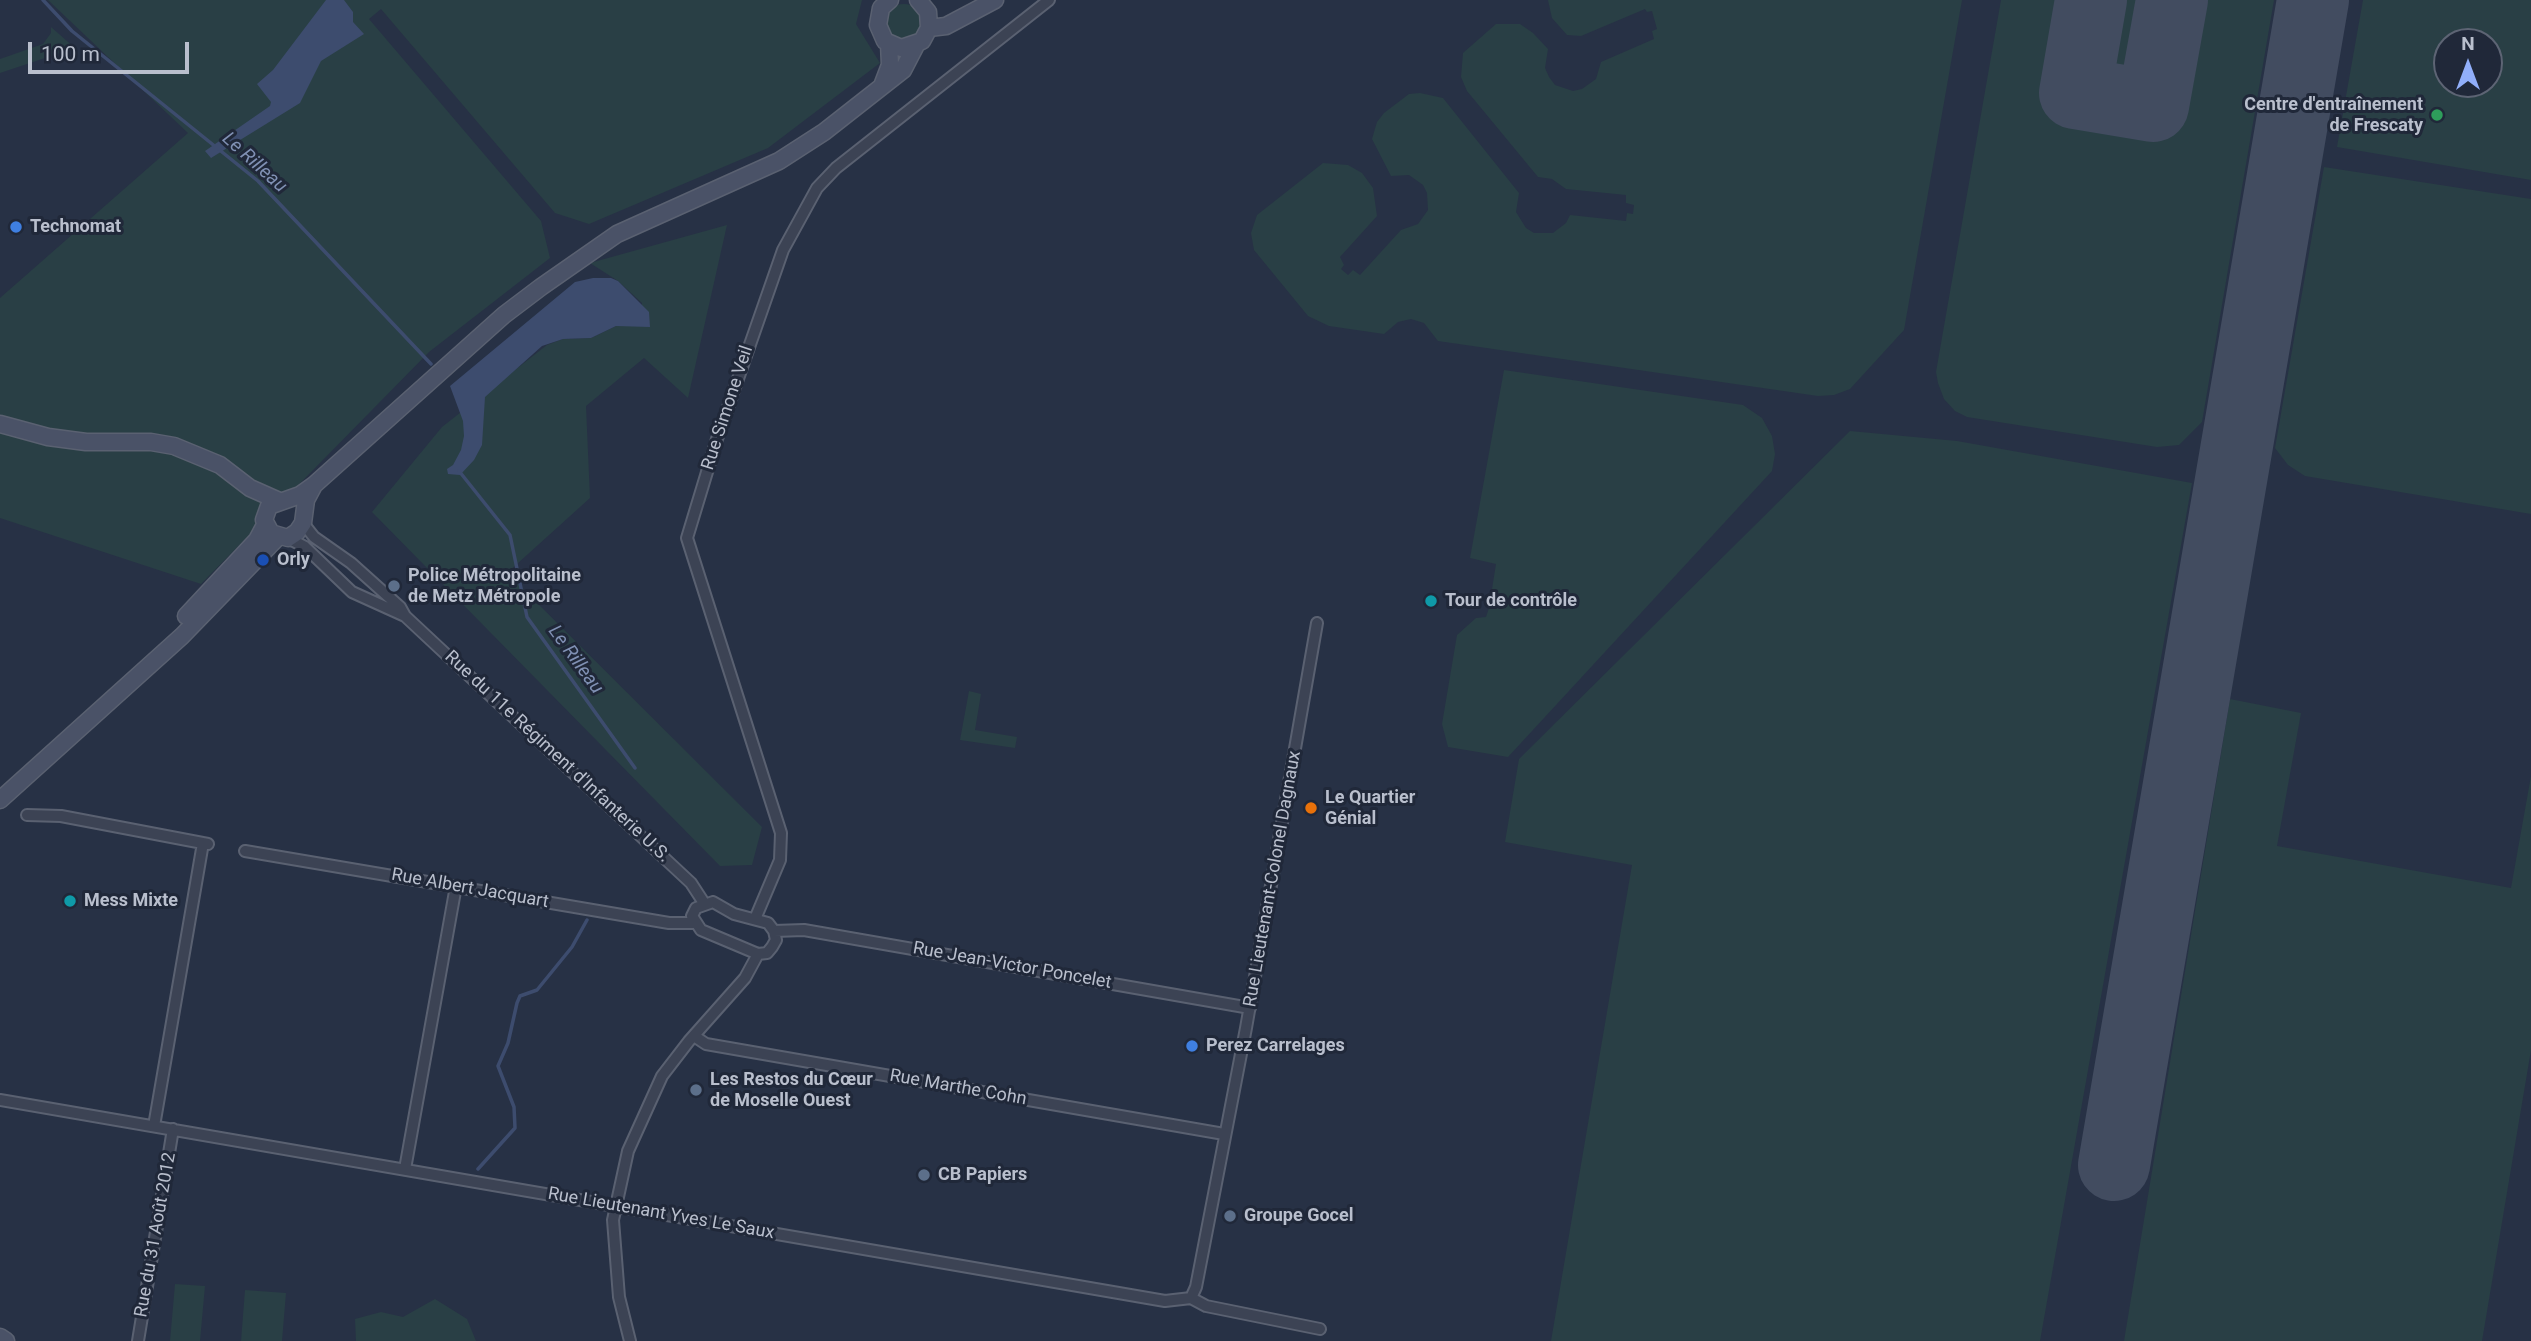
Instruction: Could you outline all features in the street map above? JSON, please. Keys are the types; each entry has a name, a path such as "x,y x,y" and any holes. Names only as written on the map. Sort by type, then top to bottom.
{"main road":[{"path":"147,664 257,540 269,506 314,485 504,315 590,250 648,218 779,161 824,132 903,70 916,45 929,28 946,26 995,0"},
{"path":"881,88 890,65 889,43 878,25 878,16 888,1"},
{"path":"922,5 967,17"},
{"path":"922,5 929,28"},
{"path":"889,43 901,48 916,45"},
{"path":"0,424 73,440 151,442 174,446 219,465 250,488 282,500 302,517"},
{"path":"0,800 147,664 182,636 260,552 297,532 314,485"},
{"path":"250,488 265,520 283,538"},
{"path":"0,1337 6,1341"}],"street":[{"name":"Rue Simone Veil","path":"755,919 780,860 781,833 687,538 717,439 783,250 817,188 836,168 1049,0"},
{"name":"Rue du 11e Régiment d'Infanterie U.S.","path":"302,517 314,537 400,607 405,616 691,883 704,903"},
{"name":"Rue du 11e Régiment d'Infanterie U.S.","path":"283,538 305,547 352,592 405,616"},
{"path":"352,592 366,577"},
{"name":"Rue Lieutenant-Colonel Dagnaux","path":"1191,1298 1196,1287 1250,1007 1317,623"},
{"path":"27,815 61,816 205,844 154,1126"},
{"name":"Rue Albert Jacquart","path":"245,850 670,923 695,923"},
{"path":"405,1169 456,886"},
{"path":"713,902 734,914 755,919 768,923 774,931 776,940 767,953 758,954 701,930 692,916 696,908 713,902"},
{"name":"Rue Jean-Victor Poncelet","path":"774,931 804,930 1250,1007"},
{"path":"630,1341 615,1268 614,1206 624,1164 640,1118 662,1076 746,978 758,954"},
{"name":"Rue Marthe Cohn","path":"694,1036 706,1044 1224,1134"},
{"name":"Rue Lieutenant Yves Le Saux","path":"0,1100 1165,1301 1191,1298 1206,1306 1320,1329"},
{"name":"Rue du 31 Août 2012","path":"138,1341 173,1129"}],"green space":[{"path":"48,0 862,0 856,24 880,63 768,148 589,224 555,213 381,9 369,19 541,221 550,258 429,352 201,584 0,518 0,298 188,133"},
{"path":"1548,0 1962,0 1904,330 1850,389 1834,395 1818,396 1438,341 1424,323 1411,319 1398,322 1384,334 1329,326 1308,316 1254,250 1251,233 1257,215 1323,163 1348,165 1362,173 1373,188 1377,216 1340,257 1344,265 1341,269 1348,275 1353,270 1360,275 1401,230 1418,224 1428,210 1427,193 1423,185 1409,175 1391,176 1372,139 1377,122 1384,113 1409,94 1420,93 1443,98 1519,193 1516,212 1526,228 1534,233 1553,233 1566,223 1570,215 1626,221 1627,213 1633,214 1634,205 1626,203 1626,195 1566,189 1552,179 1538,177 1467,91 1461,77 1463,53 1496,24 1520,24 1533,33 1548,49 1545,68 1549,77 1555,85 1573,91 1582,89 1596,79 1601,62 1654,39 1652,31 1657,29 1652,11 1647,12 1645,9 1581,36 1567,35 1552,18"},
{"path":"2001,0 2274,0 2202,422 2179,445 2157,447 1967,417 1955,411 1944,399 1936,372"},
{"name":"Centre d'entraînement de Frescaty","path":"2363,0 2531,0 2531,180 2337,147"},
{"path":"904,4 917,9 922,22 917,35 904,40 891,35 886,22 891,9"},
{"path":"51,27 75,48 0,73 0,59 43,44 51,33"},
{"path":"2324,167 2531,199 2531,514 2305,476 2288,465 2275,448"},
{"path":"727,225 688,398 644,358 586,406 590,498 507,573 762,827 752,865 720,866 372,512 442,427 547,345 563,339 591,338 616,326 640,326 642,303 618,281 590,263"},
{"path":"1504,370 1743,405 1762,418 1772,436 1775,454 1772,471 1508,757 1448,747 1442,724 1457,635 1476,618 1486,617 1489,608 1496,564 1470,558"},
{"path":"1850,431 1957,441 2192,483 2040,1341 1551,1341 1632,865 1505,842 1519,759"},
{"path":"969,691 981,694 975,730 1017,737 1015,748 960,740"},
{"path":"2230,699 2301,713 2277,846 2511,888 2531,776 2531,1050 2482,1341 2124,1341"},
{"path":"175,1284 205,1286 200,1341 170,1341"},
{"path":"245,1290 286,1293 282,1341 241,1341"},
{"path":"435,1299 467,1319 476,1341 356,1341 355,1319 381,1312 403,1317"}],"water":[{"path":"326,0 344,0 353,12 353,22 364,34 321,61 300,103 211,158 205,151 270,106 271,102 257,84 273,70"},
{"path":"611,278 618,281 649,312 650,327 616,326 591,338 563,339 542,346 485,397 482,445 474,460 460,475 448,474 447,469 453,465 461,450 464,436 463,421 450,386 575,282"}],"waterway":[{"name":"Le Rilleau","path":"43,0 72,31 258,181 431,364"},
{"name":"Le Rilleau","path":"459,471 510,535 527,617 635,768"},
{"name":"Le Rilleau","path":"478,1169 515,1128 514,1107 498,1066 508,1043 520,996 537,990 572,947 587,920"}],"runway":[{"path":"2091,0 2075,93 2153,106 2172,0"},
{"path":"2114,1165 2313,0"}],"place":[{"name":"Centre d'entraînement de Frescaty","path":"2437,115"},
{"name":"Technomat","path":"16,227"},
{"name":"Orly","path":"263,560"},
{"name":"Police Métropolitaine de Metz Métropole","path":"394,586"},
{"name":"Tour de contrôle","path":"1431,601"},
{"name":"Le Quartier Génial","path":"1311,808"},
{"name":"Mess Mixte","path":"70,901"},
{"name":"Perez Carrelages","path":"1192,1046"},
{"name":"Les Restos du Cœur de Moselle Ouest","path":"696,1090"},
{"name":"CB Papiers","path":"924,1175"},
{"name":"Groupe Gocel","path":"1230,1216"}]}
